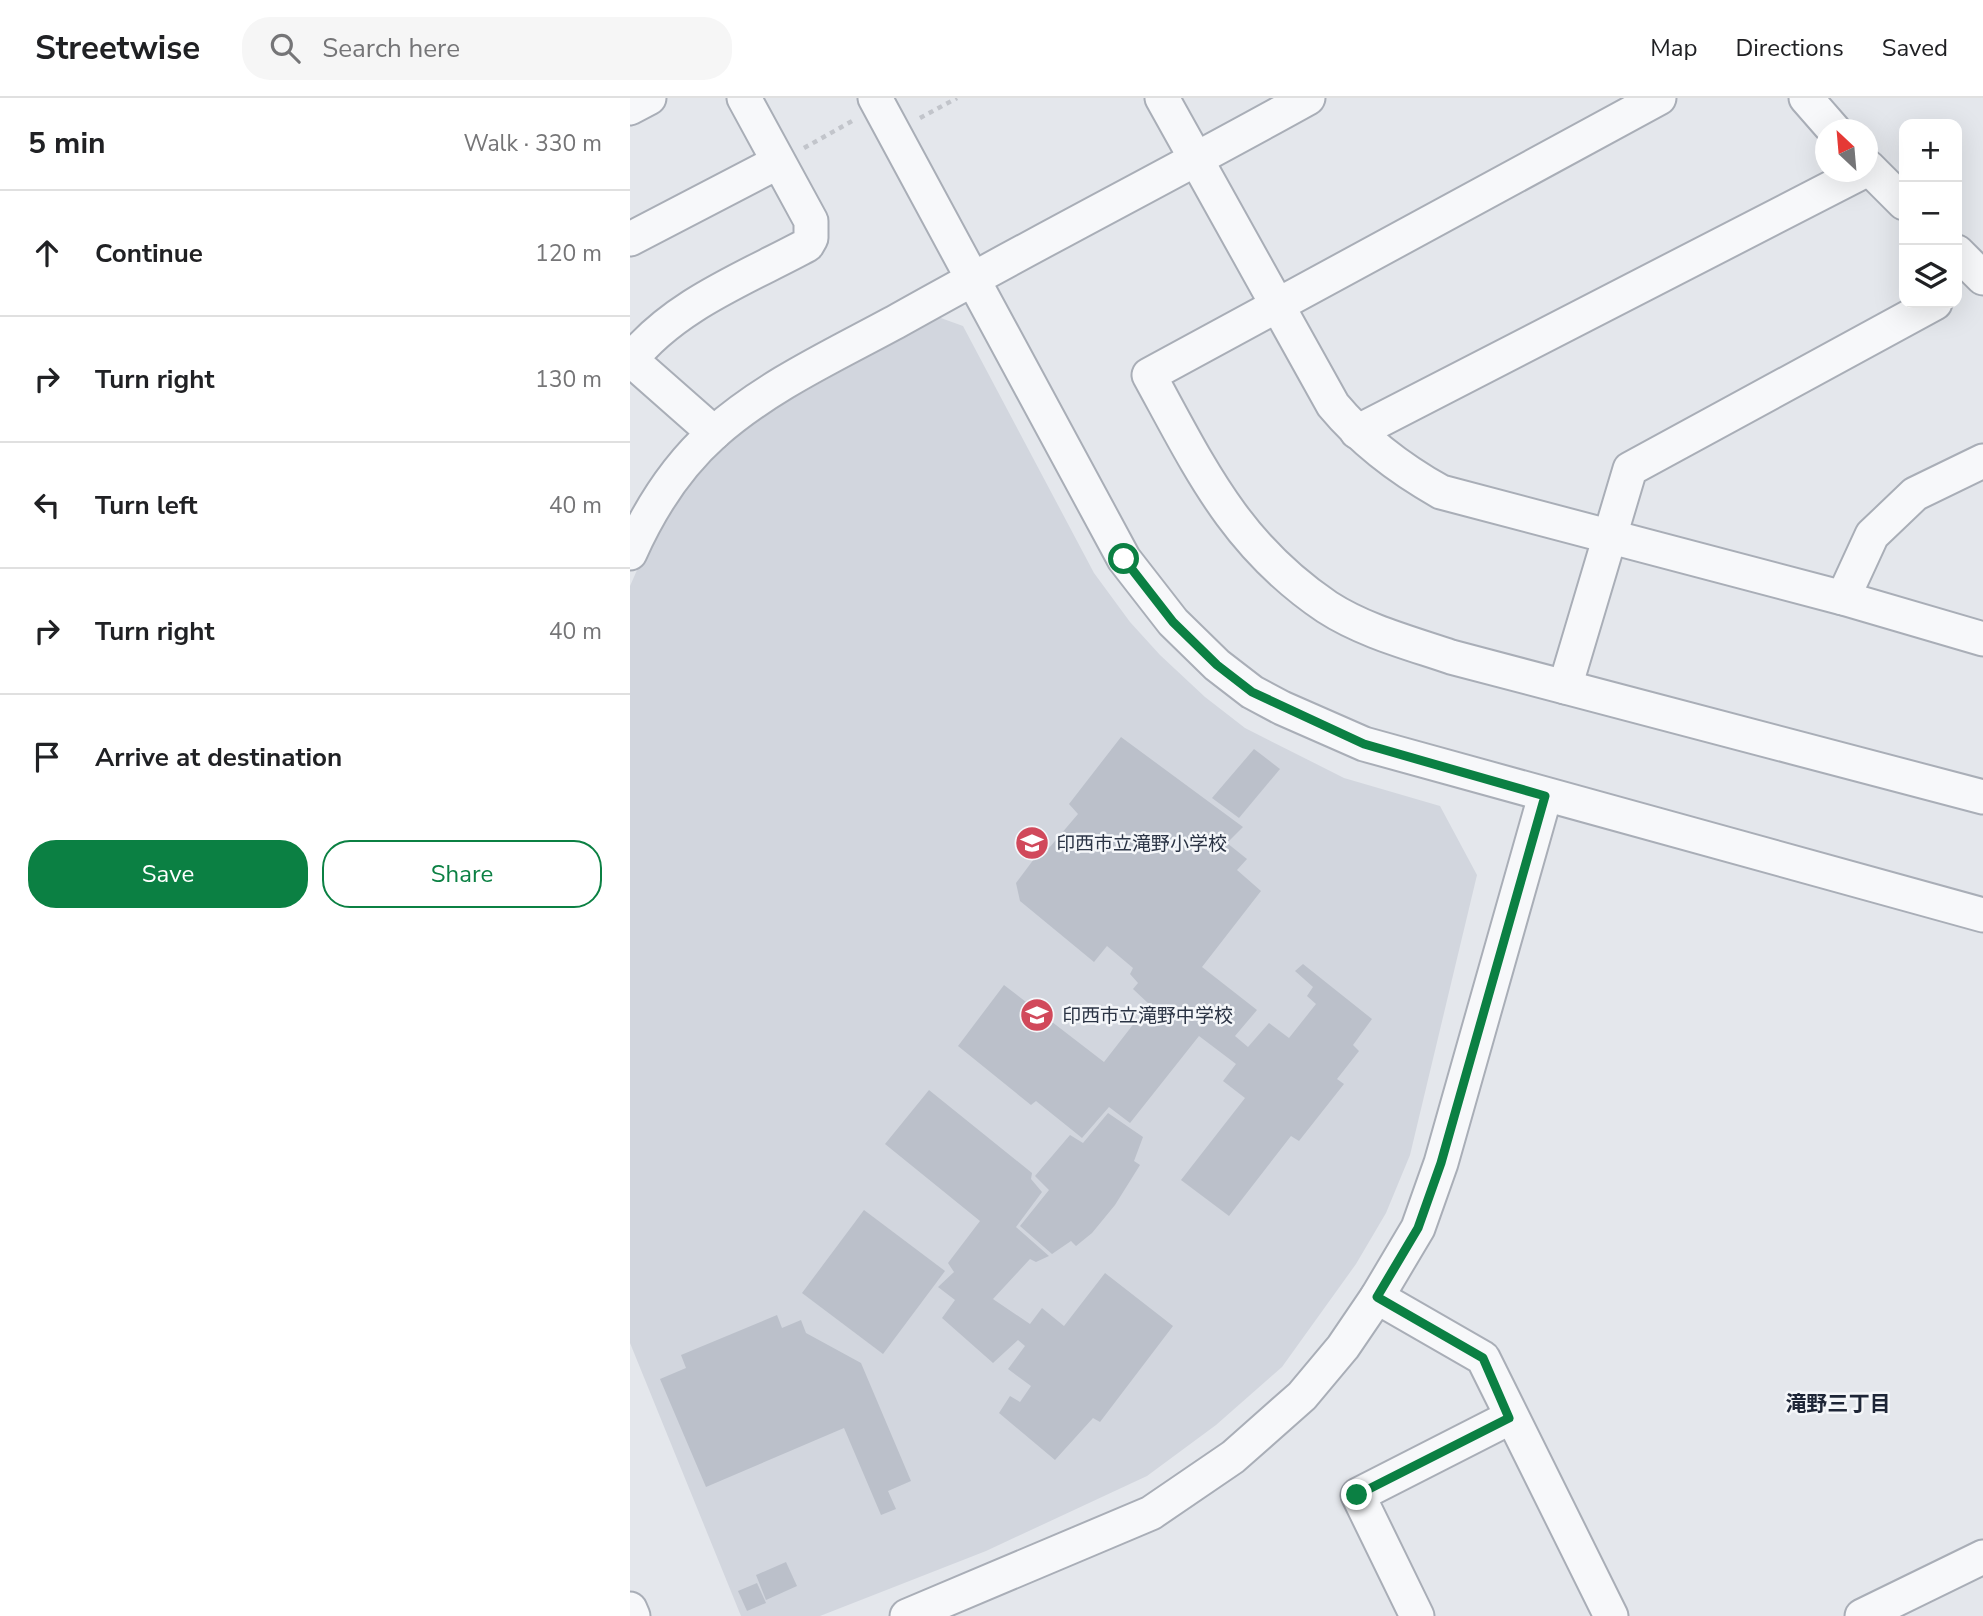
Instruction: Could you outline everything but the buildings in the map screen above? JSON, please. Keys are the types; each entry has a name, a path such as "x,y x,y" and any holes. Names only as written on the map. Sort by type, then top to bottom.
{"street":[{"path":"630,108 649,98"},
{"path":"714,433 630,360 643,343 687,309 807,246 811,238 811,221 744,98"},
{"path":"1162,98 1333,404 1357,432 1407,473 1441,492 1843,598 1983,639"},
{"path":"630,553 649,513 672,478 714,433 768,393 974,278 1196,161 1308,98"},
{"path":"1659,98 1149,375 1214,495 1243,532 1286,575 1329,608 1414,645 1983,797"},
{"path":"1806,98 1824,119"},
{"path":"883,112 1124,559 1173,622 1217,665 1252,692 1364,744 1983,915"},
{"path":"630,239 778,162"},
{"path":"1878,177 1899,197"},
{"path":"1357,432 1843,182"},
{"path":"1962,257 1983,277 1962,288"},
{"path":"1565,687 1630,469 1926,308"},
{"path":"1843,598 1872,535 1915,494 1983,461"},
{"path":"907,1616 1151,1513 1233,1457 1302,1396 1343,1347 1377,1297 1418,1228 1441,1163 1545,796"},
{"path":"1377,1297 1483,1358 1509,1418 1611,1616"},
{"path":"1417,1616 1357,1495 1509,1418"},
{"path":"1862,1616 1983,1557"},
{"path":"630,1609 633,1616"}],"path":[{"path":"778,162 883,112 957,98"}],"shaded area":[{"name":"印西市立滝野中学校","path":"938,317 963,326 1094,573 1130,622 1160,655 1205,697 1245,728 1344,778 1440,806 1477,875 1410,1155 1386,1213 1356,1264 1282,1367 1216,1425 1147,1476 986,1551 820,1616 741,1616 630,1343 630,586 660,518 712,456 730,440 772,410"}],"place":[{"name":"印西市立滝野小学校","path":"1032,843"},
{"name":"印西市立滝野中学校","path":"1037,1015"}],"district":[{"name":"滝野三丁目","path":"1838,1404"}],"route":[{"path":"1124,559 1173,622 1217,665 1252,692 1364,744 1545,796 1441,1163 1418,1228 1377,1297 1483,1358 1509,1418 1357,1495"}]}
